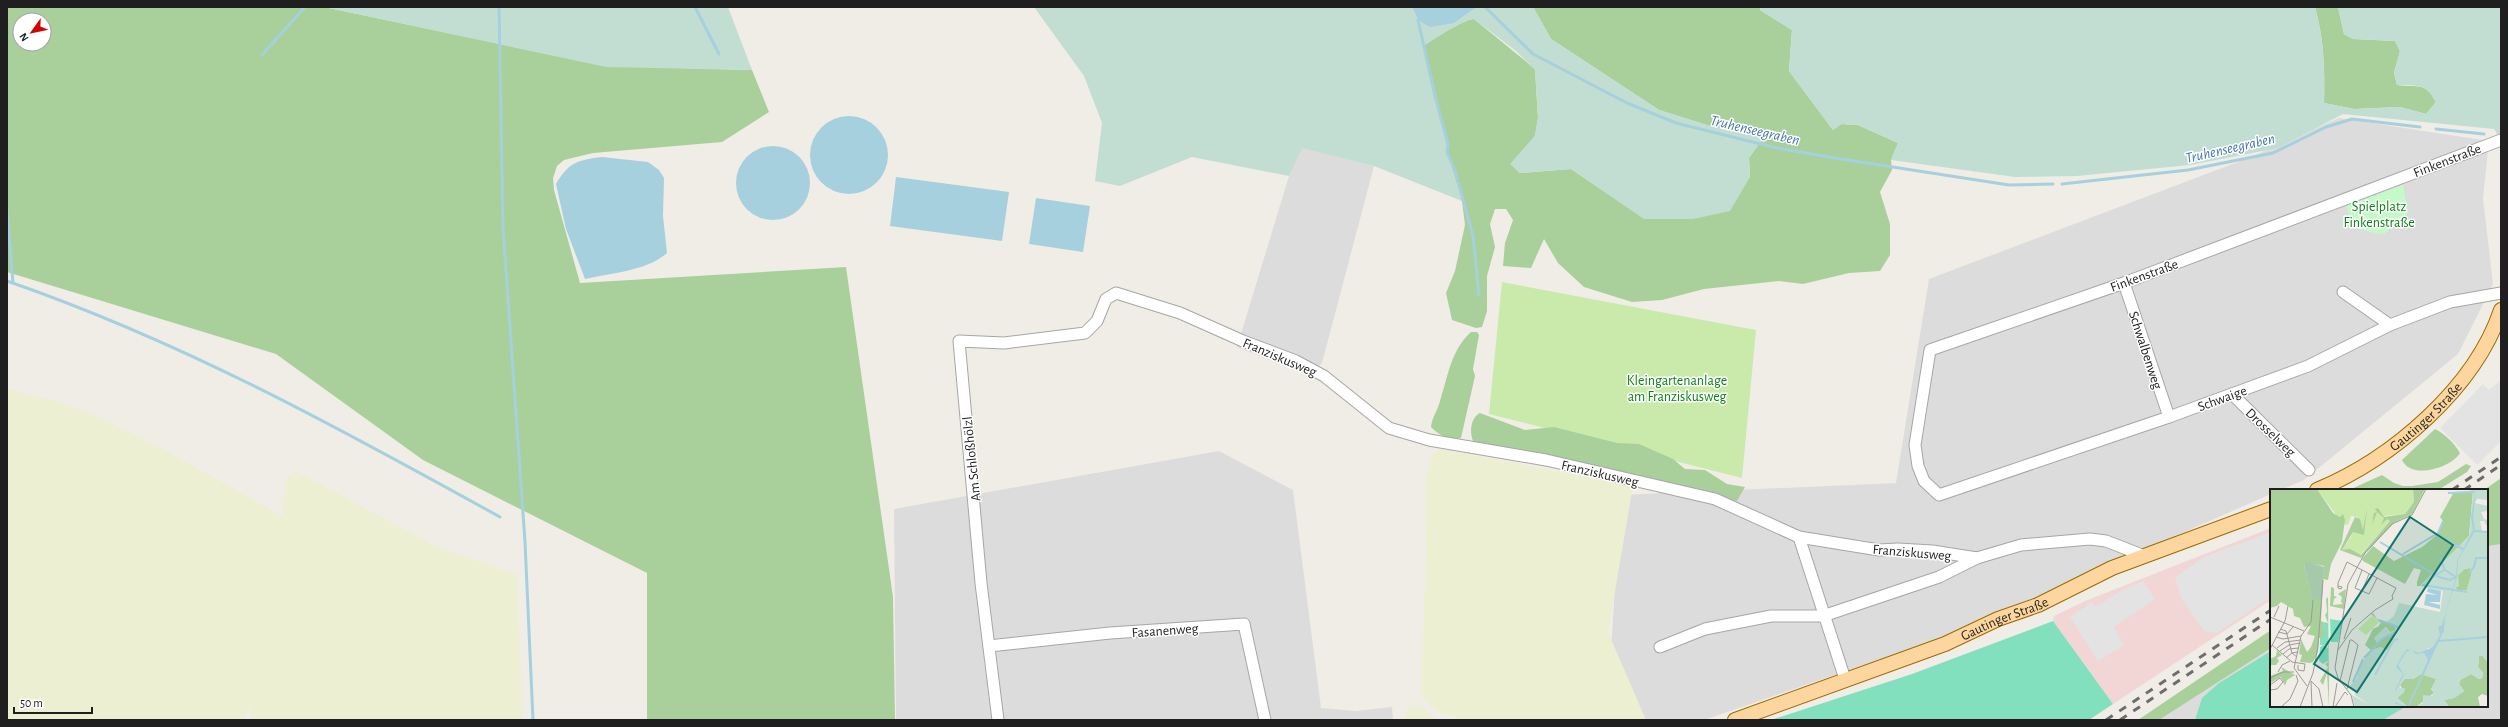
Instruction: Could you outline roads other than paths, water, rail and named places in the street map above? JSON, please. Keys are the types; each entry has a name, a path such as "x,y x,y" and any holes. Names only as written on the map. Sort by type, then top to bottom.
{"main road":[{"name":"Gautinger Straße","path":"2319,489 2364,466 2406,435 2438,406 2477,358 2501,310"},
{"name":"Gautinger Straße","path":"1735,720 1945,644 1998,619 2038,605 2112,568 2142,555 2270,509"}],"street":[{"name":"Finkenstraße","path":"1939,495 1924,481 1918,466 1915,445 1930,350 2124,283 2501,140"},
{"name":"Schwalbenweg","path":"2124,283 2169,417"},
{"path":"2343,292 2390,325"},
{"name":"Franziskusweg","path":"1097,321 1106,299 1116,293 1180,313 1243,341 1296,361 1324,376 1389,428 1429,440 1546,460 1715,499 1799,537 1879,550 1898,549 1932,551 1977,558 2021,545 2090,539 2106,541 2142,555"},
{"name":"Schwaige","path":"1939,495 2169,417 2308,366 2390,325 2450,302 2501,293"},
{"name":"Am Schloßhölzl","path":"998,720 981,583 959,341 1004,343 1072,336 1085,333 1097,321"},
{"name":"Drosselweg","path":"2232,394 2310,470"},
{"path":"1799,537 1823,616 1845,679"},
{"path":"1660,647 1705,629 1771,616 1823,616 1939,577 1977,558"},
{"name":"Fasanenweg","path":"989,646 1110,633 1244,624 1266,720"}],"water":[{"path":"1412,7 1477,7 1454,23 1430,27 1418,20"},
{"path":"849,116 864,119 877,127 885,140 888,155 885,170 877,183 864,191 849,194 834,191 821,183 813,170 810,155 813,140 821,127 834,119"},
{"path":"773,146 787,149 799,157 807,169 810,183 807,197 799,209 787,217 773,220 759,217 747,209 739,197 736,183 739,169 747,157 759,149"},
{"path":"602,157 648,162 659,170 664,178 663,216 667,253 659,259 639,268 585,279 566,229 556,184 565,171 575,163 587,159"},
{"path":"896,177 1009,192 1002,241 890,226"},
{"path":"1036,198 1090,206 1083,252 1029,244"}],"waterway":[{"path":"262,55 305,7"},
{"path":"499,7 503,227 525,542 533,720"},
{"path":"695,7 719,54"},
{"name":"Truhenseegraben","path":"1485,7 1533,54 1627,103 1676,123 1777,148 1841,159 2009,185 2053,184"},
{"path":"1418,20 1435,96 1448,144 1447,152 1455,171 1473,236 1479,295"},
{"name":"Truhenseegraben","path":"2062,184 2188,170 2273,153 2326,127 2352,119 2420,127"},
{"path":"2436,129 2484,134"},
{"path":"7,209 13,283"},
{"path":"7,281 72,305 135,331 258,388 380,451 500,517"}],"railway":[{"path":"2453,489 2501,457"},
{"path":"2465,489 2501,465"},
{"path":"2106,720 2270,611"},
{"path":"2120,720 2270,620"}],"park label":[{"name":"Spielplatz Finkenstraße","path":"2379,214"},
{"name":"Kleingartenanlage am Franziskusweg","path":"1677,388"}]}
